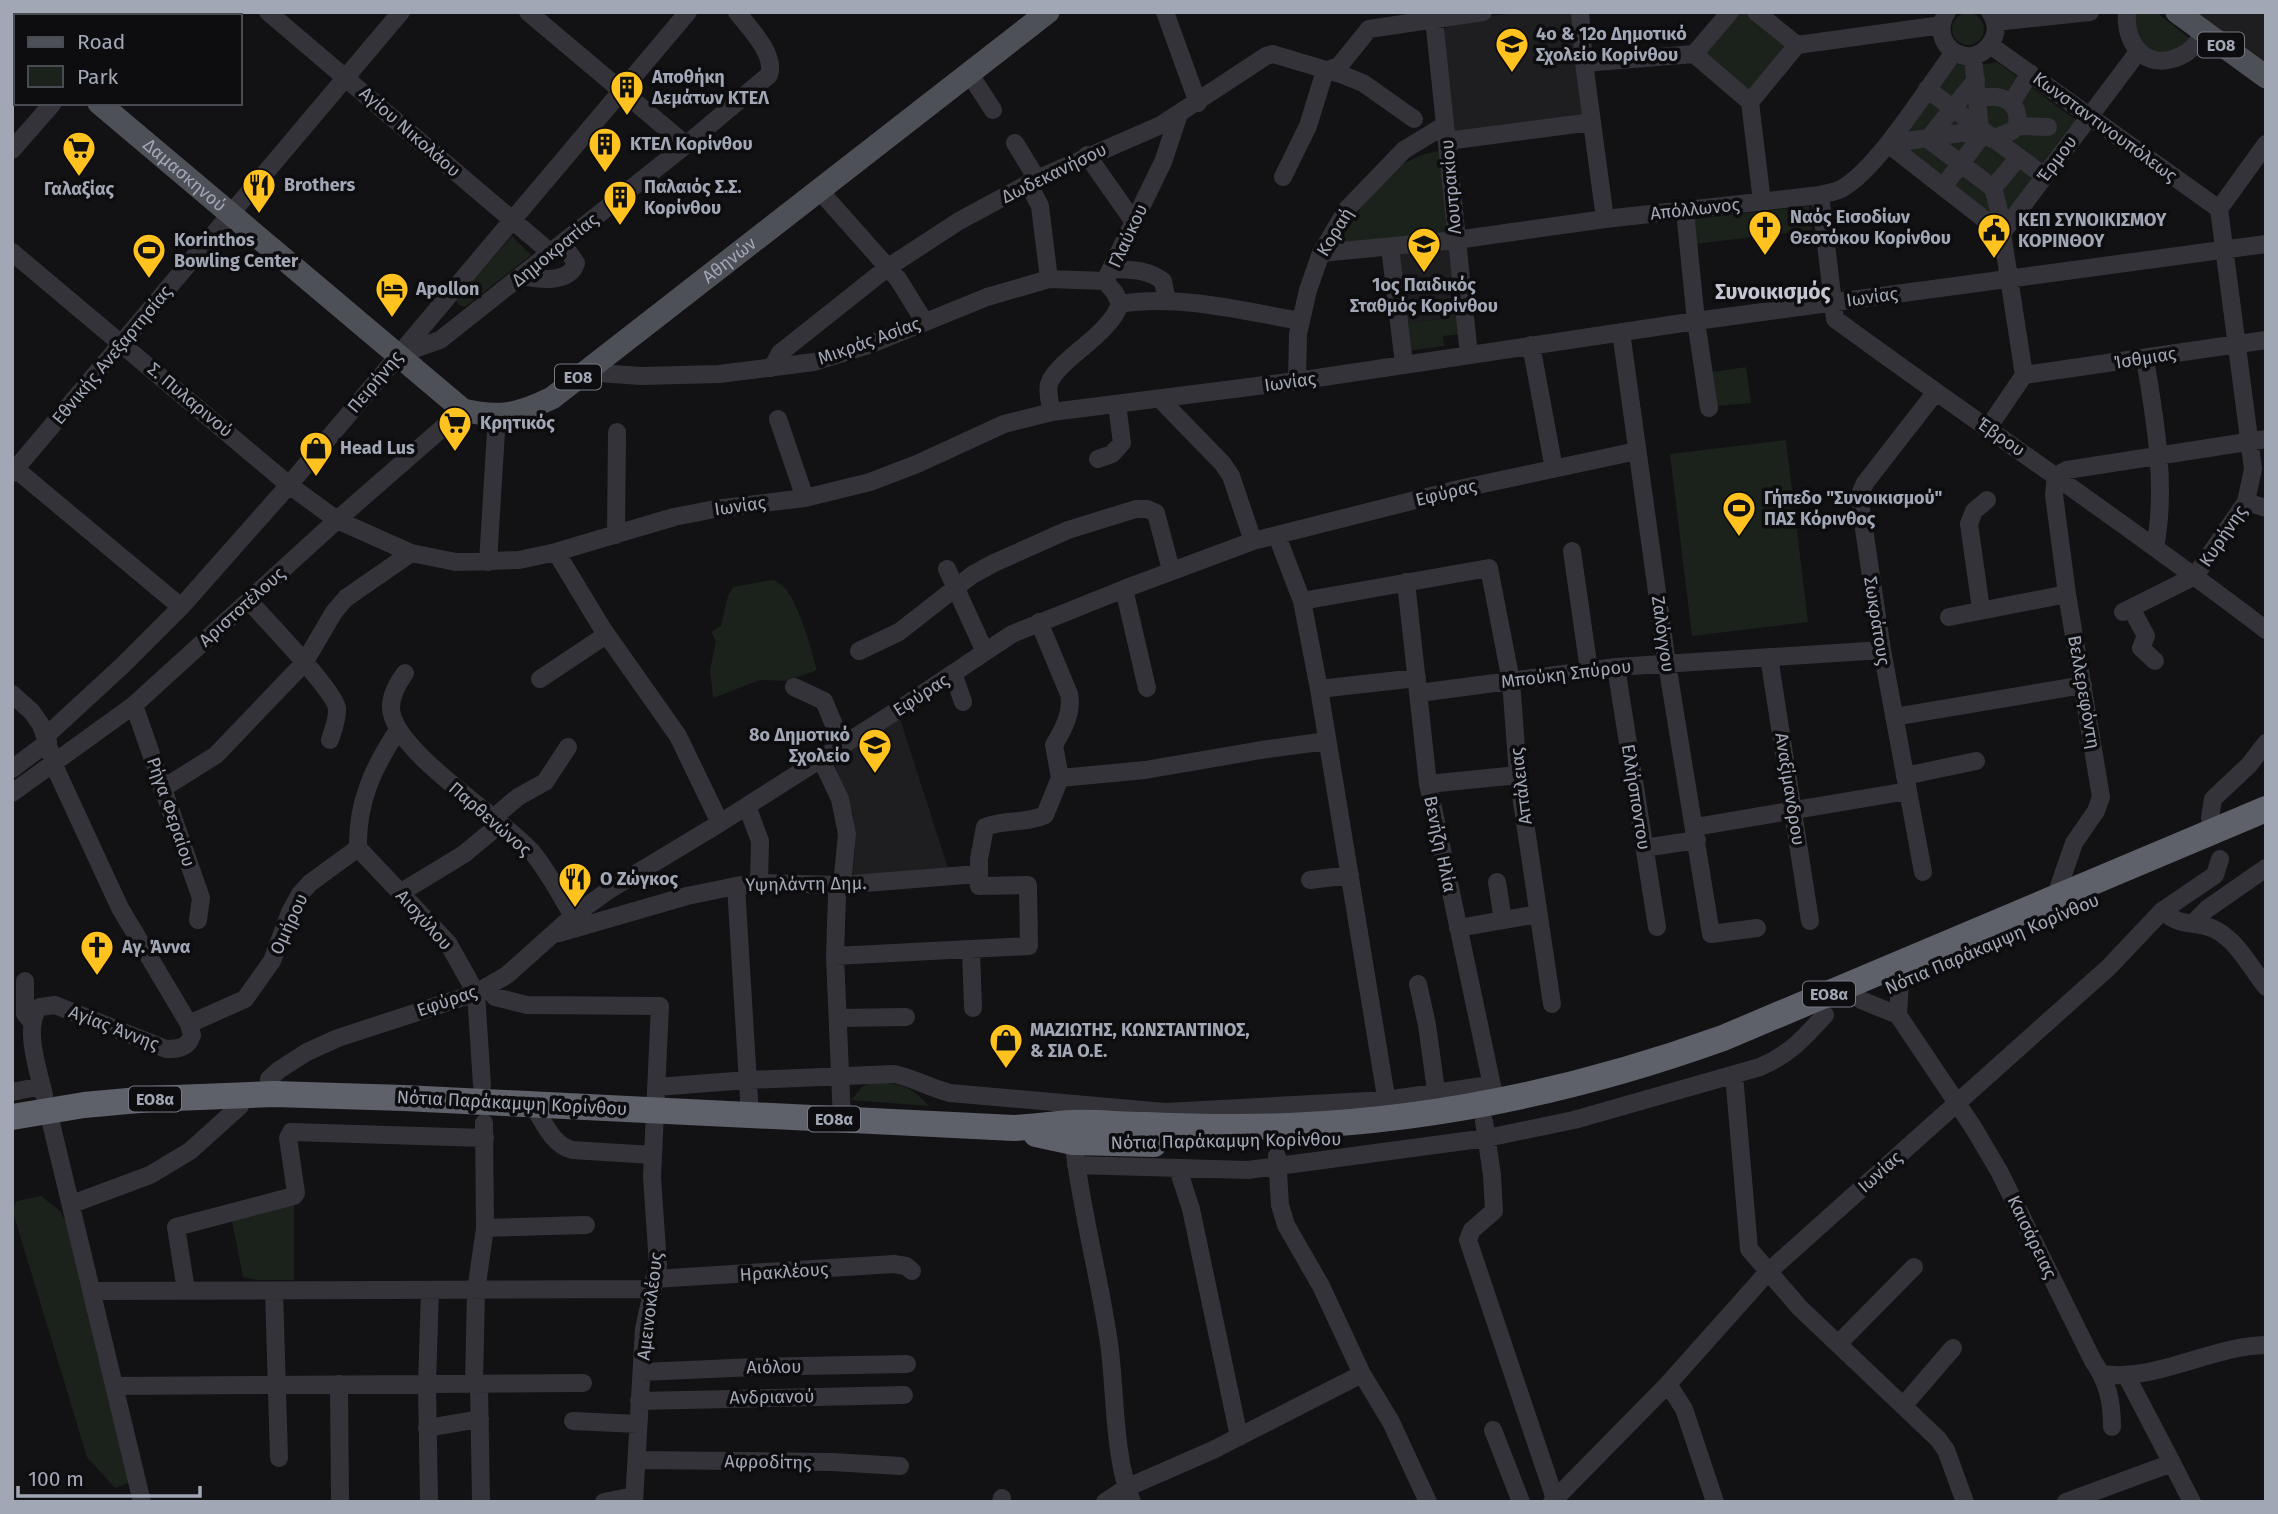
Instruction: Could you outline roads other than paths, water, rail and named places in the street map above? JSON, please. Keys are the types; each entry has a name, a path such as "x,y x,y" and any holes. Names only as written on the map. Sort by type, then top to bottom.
{"highway":[{"name":"Νότια Παράκαμψη Κορίνθου","path":"15,1108 233,1100 272,1087 484,1110 655,1099 750,1115 1014,1129 1165,1119 1290,1126 1392,1126 1437,1102 1489,1111 1723,1038 2266,809"},
{"name":"Νότια Παράκαμψη Κορίνθου","path":"1014,1129 1074,1154 1264,1144 1489,1111 1561,1105 1665,1085 1730,1053 2266,827"}],"main road":[{"name":"Αθηνών","path":"463,410 497,415 516,414 552,398 1048,12"},
{"name":"ΕΟ8","path":"2177,12 2266,77"},
{"name":"Δαμασκηνού","path":"101,105 397,355"},
{"path":"397,355 463,410"}],"street":[{"name":"Αγίου Νικολάου","path":"268,12 513,221 557,248"},
{"name":"Εθνικής Ανεξαρτησίας","path":"13,469 401,12"},
{"path":"528,12 687,145"},
{"name":"Πειρήνης","path":"12,769 47,739 181,607 289,485 688,12"},
{"name":"Δημοκρατίας","path":"397,355 440,341 687,145 769,75 771,68 767,55 737,12"},
{"path":"1165,12 1198,103"},
{"path":"1361,12 1369,29"},
{"path":"1283,177 1308,126 1325,71 1339,66 1369,29 1456,13 1483,12"},
{"path":"1580,12 1584,63 1605,219"},
{"path":"1584,63 1694,54 1730,12"},
{"path":"1756,12 1797,45"},
{"path":"1750,102 1797,45 1944,18 1944,40 1954,52 1962,56 1973,56 1986,50 1995,37 1993,17 2090,12"},
{"path":"2127,12 2128,32 2138,52 2160,61 2173,59 2192,48 2205,33"},
{"name":"Λουτρακίου","path":"1434,19 1469,355"},
{"name":"Κωνσταντινουπόλεως","path":"1990,46 2219,209"},
{"name":"Απόλλωνος","path":"1321,253 1456,240 1605,219 1820,195 1841,189 1860,174 1888,144 1954,52"},
{"name":"Έρμου","path":"2003,232 2138,52"},
{"name":"Δωδεκανήσου","path":"772,368 780,353 887,268 959,221 1087,155 1161,125 1266,56 1273,54 1363,83 1414,119"},
{"path":"1694,54 1750,102 1762,202"},
{"path":"1944,187 1985,134 1973,56"},
{"path":"969,73 993,110"},
{"path":"2011,102 2030,73"},
{"path":"1928,139 1976,80"},
{"path":"1927,89 2045,176"},
{"path":"1888,144 2012,131 2017,126 2017,110 2011,102 1997,96 1978,99"},
{"path":"12,149 51,105"},
{"name":"Γλαύκου","path":"1120,304 1109,275 1163,162 1179,114"},
{"path":"1446,133 1592,122"},
{"path":"2017,126 2048,127"},
{"name":"Κοραή","path":"1297,381 1296,360 1308,290 1321,253 1347,209 1404,150 1446,133"},
{"path":"1928,139 1993,188 2003,232 2024,375 1988,428"},
{"path":"1015,143 1033,181 1040,205 1049,279"},
{"path":"1888,144 2003,232"},
{"path":"2219,209 2266,144"},
{"path":"1087,155 1134,222"},
{"path":"1993,188 2018,157"},
{"path":"820,191 898,279 924,321"},
{"name":"Έβρου","path":"1820,195 1835,319 1935,393 2155,547 2266,630"},
{"name":"Κυρήνης","path":"2155,661 2141,648 2146,636 2127,610 2195,576 2246,502 2258,440 2235,344 2219,209"},
{"path":"1685,211 1696,321 1709,408"},
{"name":"Ιωνίας","path":"337,520 411,553 444,561 519,560 556,552 674,517 805,498 870,482 917,464 1004,424 1052,412 1297,381 1696,321 2266,244"},
{"path":"1390,247 1404,364"},
{"path":"524,275 540,279 556,278 569,273 576,267 576,263 557,248"},
{"name":"Σ. Πυλαρινού","path":"12,252 289,485 337,520"},
{"name":"Μικράς Ασίας","path":"584,372 641,376 719,374 814,362 869,345 987,297 1049,279 1149,272 1163,281 1167,302"},
{"path":"1052,412 1048,393 1053,376 1104,329 1120,304 1167,302 1233,309 1301,321"},
{"name":"Ζαλόγγου","path":"1621,332 1667,664 1711,934 1757,928"},
{"name":"Ίσθμιας","path":"2024,375 2266,340"},
{"path":"1531,345 1554,469"},
{"path":"2145,359 2158,454 2158,533 2155,547"},
{"name":"Σωκράτους","path":"1923,872 1882,650 1861,515 1861,492 1935,393"},
{"path":"1160,399 1223,464 1231,476 1253,541"},
{"path":"1098,459 1112,454 1122,443 1117,404"},
{"name":"Αριστοτέλους","path":"12,793 134,705 337,520 463,410"},
{"path":"488,562 497,415"},
{"path":"778,419 805,498"},
{"path":"616,535 617,432"},
{"path":"2056,476 2067,470 2258,440"},
{"name":"Εφύρας","path":"272,1087 279,1070 307,1052 338,1038 481,990 507,975 573,916 609,890 821,759 1012,634 1171,570 1253,541 1459,489 1637,451"},
{"path":"13,469 181,607"},
{"name":"Βελλερεφόντη","path":"2055,898 2074,843 2096,811 2101,797 2067,594 2054,495 2056,476"},
{"path":"1981,609 1969,524 1974,511 1987,500"},
{"path":"2246,502 2266,508"},
{"path":"859,651 900,632 972,575 1016,552 1068,530 1136,509 1147,509 1156,513 1171,570"},
{"path":"1277,536 1302,601 1392,1126"},
{"path":"1572,551 1589,670"},
{"path":"556,552 606,635 678,736 720,823"},
{"path":"162,789 216,755 304,663 334,612 346,598 411,553"},
{"name":"Αττάλειας","path":"1406,582 1489,568 1511,681 1518,775 1552,1004"},
{"path":"947,569 985,652"},
{"path":"1302,601 1406,582"},
{"name":"Βενήζη Ηλία","path":"1406,582 1427,784 1458,928 1489,1111 1494,1210 1472,1230 1468,1240 1554,1500"},
{"path":"1124,589 1147,688"},
{"path":"1949,617 2067,594"},
{"path":"249,601 324,686 336,704 337,715 330,740"},
{"path":"835,956 1029,946 1028,885 979,886 978,874 985,827 1035,820 1045,815 1060,778 1054,745 1071,704 1039,622"},
{"path":"540,679 606,635"},
{"name":"Μπούκη Σπύρου","path":"1319,689 1511,681 1616,667 1882,650"},
{"name":"Αναξίμανδρου","path":"1769,657 1810,921"},
{"name":"Ελλήσποντου","path":"1616,667 1657,927"},
{"path":"358,848 362,801 382,754 398,730 391,708 395,688 405,673"},
{"path":"953,673 963,702"},
{"path":"1894,717 2083,685"},
{"path":"794,687 824,701 842,744"},
{"path":"12,694 32,712 41,725 54,762 120,908 189,1024"},
{"name":"Ρήγα Φεραίου","path":"134,705 201,898 198,920"},
{"path":"12,708 47,739"},
{"name":"Παρθενώνος","path":"398,730 451,785 531,852 573,916"},
{"path":"1060,778 1145,771 1327,741"},
{"path":"2210,818 2213,799 2249,765 2266,743"},
{"path":"400,893 464,854 518,797 545,782 568,747"},
{"path":"821,759 840,799 847,834 836,910 835,956 842,1120"},
{"path":"1644,848 1906,783 1976,761"},
{"path":"1427,784 1518,775"},
{"path":"747,806 760,841 760,883"},
{"name":"Αισχύλου","path":"358,848 448,943 481,990 485,1228 476,1291 476,1384 480,1419 481,1502"},
{"name":"Ομήρου","path":"189,1024 245,999 272,961 290,912 300,894 310,883 358,848"},
{"name":"Ιωνίας","path":"1554,1500 1668,1384 1768,1272 2109,967 2162,911 2215,875 2220,859"},
{"path":"2192,924 2207,909 2266,868"},
{"name":"Υψηλάντη Δημ.","path":"556,934 687,896 736,886 760,883 840,885 978,874"},
{"path":"1310,880 1350,875"},
{"path":"1497,882 1503,920"},
{"path":"736,886 750,1115"},
{"path":"2162,911 2176,922 2205,926 2226,936 2266,987"},
{"path":"1458,928 1538,914"},
{"path":"971,949 973,1008"},
{"path":"15,1108 43,1090 33,1044 33,1023 25,1014 25,981"},
{"path":"1861,1000 1898,1016 1900,982"},
{"path":"1418,984 1427,1025 1437,1102"},
{"name":"Αμεινοκλέους","path":"481,990 495,997 527,1005 660,1006 653,1155 653,1205 658,1249 644,1329 634,1499"},
{"name":"Αγίας Άννης","path":"33,1023 35,1012 40,1007 55,1005 166,1049 179,1049 190,1041 192,1035 189,1024"},
{"path":"1665,1085 1734,1075 1781,1058 1797,1046 1825,1015"},
{"name":"Καισάρειας","path":"1898,1016 1957,1102 1999,1171 2093,1361 2102,1374 2112,1402 2112,1427"},
{"path":"838,1018 905,1017"},
{"path":"655,1099 748,1080 894,1074 909,1077 931,1088 964,1094 1165,1119 1276,1109 1392,1126"},
{"path":"1734,1075 1749,1249 1838,1344 1938,1439 1946,1450 1965,1502"},
{"path":"962,1126 964,1094"},
{"path":"72,1203 150,1175 190,1151 233,1100"},
{"path":"533,1105 554,1140 563,1147 572,1150 653,1155"},
{"path":"186,1290 176,1227 295,1196 288,1138 291,1132 484,1110"},
{"path":"51,1123 142,1502"},
{"path":"1129,1495 1122,1470 1104,1312 1078,1188 1074,1154 1178,1169 1248,1170 1277,1161 1318,1159 1392,1126"},
{"path":"1277,1161 1280,1205 1286,1225 1321,1286 1362,1374 1391,1422 1428,1502"},
{"path":"1178,1169 1191,1209 1239,1437"},
{"path":"485,1228 586,1225"},
{"name":"Ηρακλέους","path":"91,1291 476,1291 653,1284 894,1264 905,1266 912,1271"},
{"path":"1838,1344 1913,1268"},
{"path":"429,1502 426,1428 430,1290"},
{"path":"274,1291 279,1458"},
{"path":"2102,1374 2126,1375 2250,1345 2266,1345"},
{"path":"1903,1406 1953,1348"},
{"name":"Αιόλου","path":"642,1372 907,1364"},
{"path":"1105,1502 1129,1495 1362,1374"},
{"path":"2126,1375 2192,1502"},
{"path":"114,1386 583,1383"},
{"path":"339,1384 340,1502"},
{"path":"1668,1384 1684,1409 1715,1502"},
{"name":"Ανδριανού","path":"639,1401 904,1395"},
{"path":"426,1428 480,1419"},
{"path":"573,1421 638,1424"},
{"path":"1493,1430 1521,1502"},
{"name":"Αφροδίτης","path":"637,1460 832,1462 900,1466"},
{"path":"2066,1502 2172,1463"},
{"path":"604,1502 634,1499"}],"place":[{"name":"4ο & 12ο Δημοτικό Σχολείο Κορίνθου","path":"1512,74"},
{"name":"Αποθήκη Δεμάτων ΚΤΕΛ","path":"627,117"},
{"name":"ΚΤΕΛ Κορίνθου","path":"605,174"},
{"name":"Γαλαξίας","path":"79,178"},
{"name":"Brothers","path":"259,215"},
{"name":"Παλαιός Σ.Σ. Κορίνθου","path":"620,227"},
{"name":"Ναός Εισοδίων Θεοτόκου Κορίνθου","path":"1765,257"},
{"name":"ΚΕΠ ΣΥΝΟΙΚΙΣΜΟΥ ΚΟΡΙΝΘΟΥ","path":"1994,260"},
{"name":"1ος Παιδικός Σταθμός Κορίνθου","path":"1424,274"},
{"name":"Korinthos Bowling Center","path":"149,280"},
{"name":"Apollon","path":"392,319"},
{"name":"Κρητικός","path":"455,453"},
{"name":"Head Lus","path":"316,478"},
{"name":"Γήπεδο \"Συνοικισμού\" ΠΑΣ Κόρινθος","path":"1739,538"},
{"name":"8ο Δημοτικό Σχολείο","path":"875,775"},
{"name":"Ο Ζώγκος","path":"575,909"},
{"name":"Αγ. Άννα","path":"97,977"},
{"name":"ΜΑΖΙΩΤΗΣ, ΚΩΝΣΤΑΝΤΙΝΟΣ, & ΣΙΑ Ο.Ε.","path":"1006,1070"}],"district":[{"name":"Συνοικισμός","path":"1773,292"}]}
